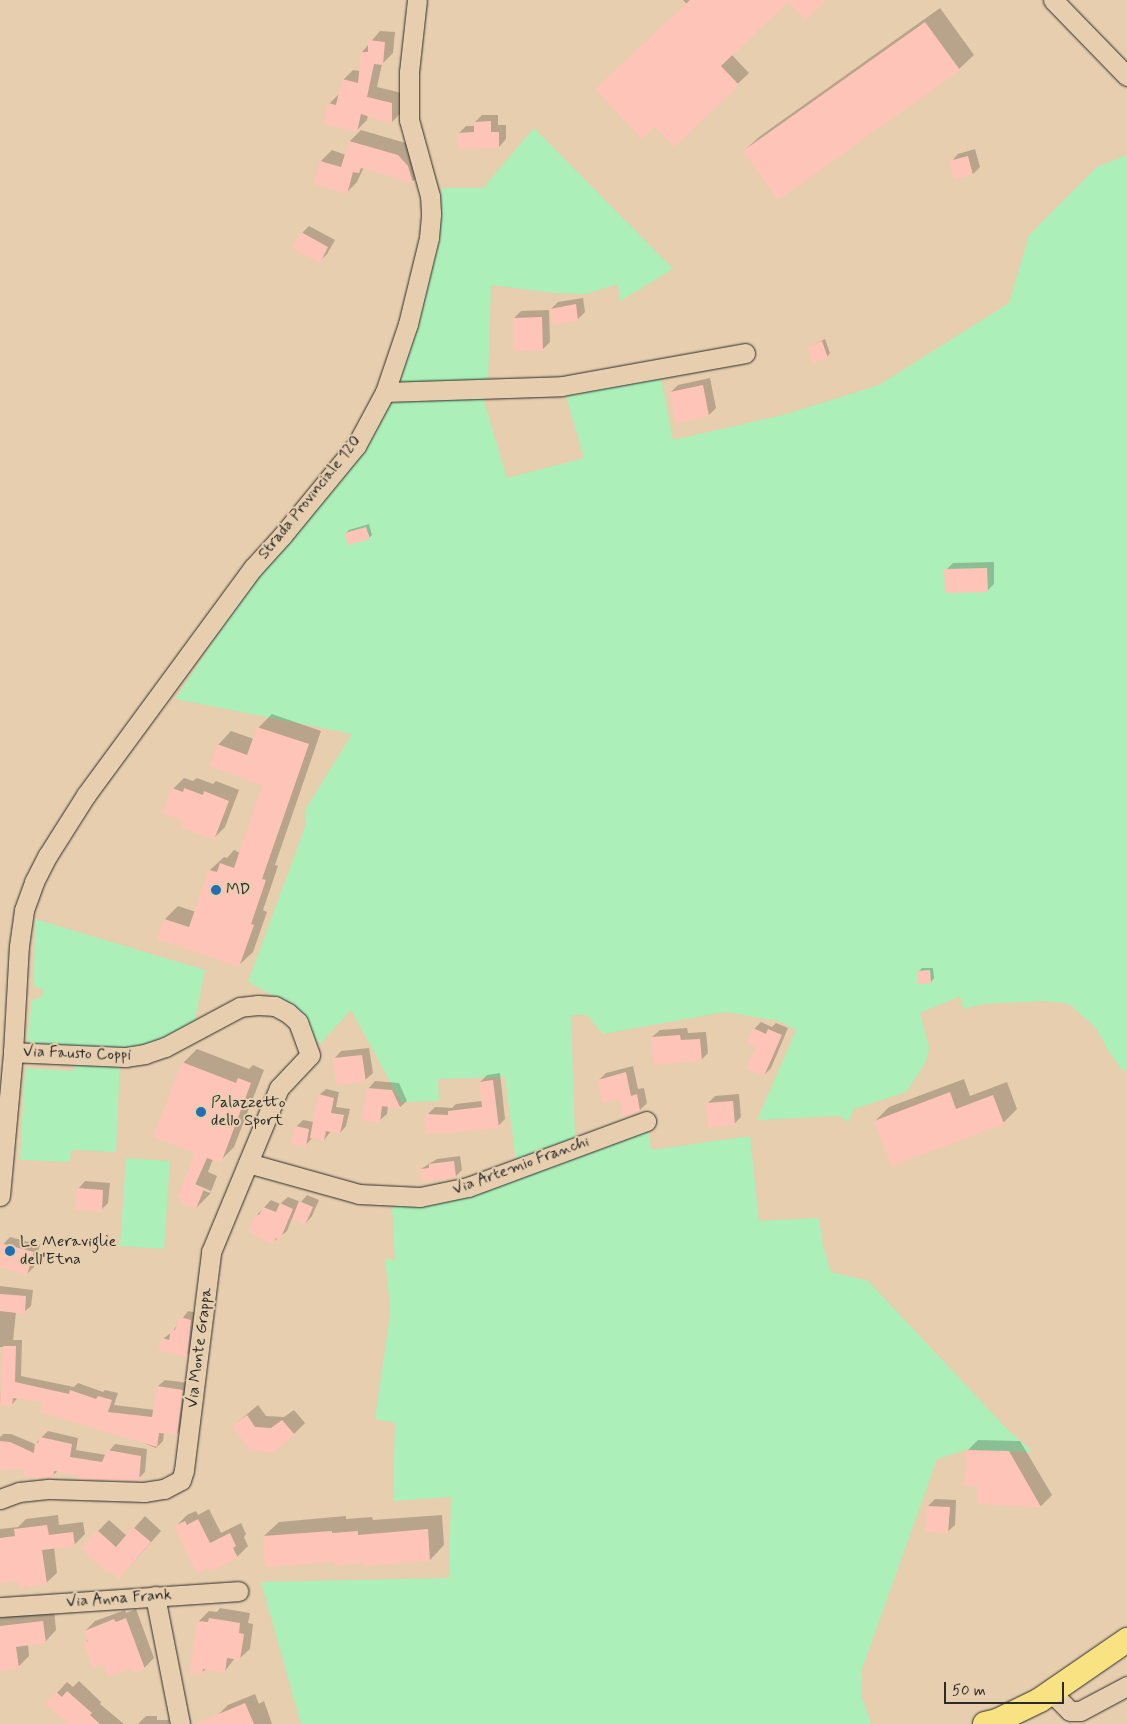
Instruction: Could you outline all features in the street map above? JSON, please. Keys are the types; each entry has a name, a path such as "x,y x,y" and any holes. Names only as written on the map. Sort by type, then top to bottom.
{"main road":[{"path":"985,1724 997,1722 1046,1696 1127,1640"},
{"path":"1018,1724 1046,1696"}],"street":[{"name":"Strada Provinciale 120","path":"0,1196 13,1052 19,946 24,910 34,882 48,854 86,795 248,574 356,446 386,392 408,324 429,238 431,213 430,196 409,120 409,72 417,0"},
{"path":"1053,0 1127,76"},
{"path":"386,392 562,386 745,353"},
{"name":"Via Fausto Coppi","path":"13,1052 126,1057 145,1054 165,1047 240,1007 258,1005 275,1006 288,1013 298,1022 310,1055"},
{"name":"Via Monte Grappa","path":"0,1499 19,1492 50,1489 144,1492 164,1489 181,1480 184,1470 211,1252 279,1088 310,1055"},
{"name":"Via Artemio Franchi","path":"248,1163 359,1194 420,1197 468,1187 646,1121"},
{"name":"Via Anna Frank","path":"0,1608 238,1591"},
{"path":"155,1596 180,1724"},
{"path":"1046,1696 1070,1711 1080,1711 1127,1686"}],"green space":[{"path":"534,128 673,269 620,301 618,284 586,294 554,293 491,285 488,381 397,386 418,325 430,273 441,216 441,188 483,188"},
{"path":"1127,155 1127,1069 1123,1071 1109,1052 1096,1028 1069,1004 1045,1001 983,1004 964,1009 960,996 920,1013 929,1047 926,1062 906,1092 854,1109 848,1122 840,1116 757,1120 796,1030 779,1021 725,1012 603,1034 587,1015 571,1015 575,1138 516,1161 505,1077 438,1079 439,1101 401,1102 351,1010 320,1044 287,1003 248,982 306,824 305,810 352,734 175,699 261,569 345,477 373,438 392,398 482,394 507,478 584,458 565,393 661,377 673,440 783,415 879,385 1009,303 1029,235 1097,167"},
{"path":"35,919 205,970 195,1020 191,1025 137,1051 31,1047 27,1040 32,1000 42,997 43,990 34,986"},
{"path":"75,1061 120,1063 116,1152 71,1150 70,1162 20,1160 25,1068 74,1071"},
{"path":"648,1128 651,1150 750,1136 759,1221 819,1218 823,1245 831,1272 868,1281 1008,1430 1033,1452 966,1450 937,1459 862,1669 861,1695 871,1724 301,1724 261,1582 449,1578 451,1497 393,1501 395,1423 375,1419 390,1306 385,1258 395,1260 392,1205 441,1201 519,1178"},
{"path":"126,1158 170,1161 164,1249 120,1246"}],"building":[{"path":"690,0 826,0 805,20 788,2 721,66 739,85 674,147 655,127 642,139 595,89"},
{"path":"925,22 960,70 778,200 743,151"},
{"path":"368,40 385,42 383,65 374,64 367,97 392,103 392,124 361,114 357,132 323,124 328,103 336,105 342,79 358,83 361,52 368,52"},
{"path":"491,121 491,132 499,132 499,148 458,149 457,133 474,132 474,122"},
{"path":"349,141 398,155 408,166 413,183 361,168 359,173 353,172 347,194 313,184 320,161 341,167"},
{"path":"968,156 973,175 954,180 949,161"},
{"path":"301,232 328,247 320,263 292,248"},
{"path":"576,304 578,321 553,325 550,309"},
{"path":"542,317 543,351 514,351 513,318"},
{"path":"822,341 828,358 813,363 807,347"},
{"path":"703,385 709,416 676,423 670,392"},
{"path":"366,527 370,539 348,545 345,533"},
{"path":"987,568 988,592 945,593 944,569"},
{"path":"257,727 309,744 262,879 266,880 251,924 254,925 239,967 157,939 164,919 189,927 209,870 217,872 220,863 234,868 262,785 209,766 217,744 247,755"},
{"path":"172,788 183,792 184,788 203,795 204,791 229,801 214,840 181,827 184,821 162,813"},
{"path":"930,970 931,983 918,984 918,971"},
{"path":"753,1028 766,1034 768,1029 782,1035 764,1076 746,1069 756,1047 746,1043"},
{"path":"680,1035 681,1040 700,1039 702,1061 653,1065 651,1037"},
{"path":"362,1055 366,1082 336,1085 333,1058"},
{"name":"Palazzetto dello Sport","path":"182,1062 236,1083 238,1078 251,1083 221,1163 207,1158 195,1185 204,1189 196,1209 181,1203 182,1200 177,1198 195,1153 153,1137"},
{"path":"626,1072 631,1096 637,1094 640,1111 623,1117 620,1099 602,1103 598,1080"},
{"path":"493,1080 499,1128 450,1133 426,1133 426,1114 448,1115 448,1111 482,1107 479,1082"},
{"path":"367,1088 392,1090 401,1109 382,1106 380,1123 362,1120"},
{"path":"950,1092 956,1109 993,1095 1004,1124 891,1166 874,1121"},
{"path":"318,1094 334,1098 331,1113 344,1115 340,1134 326,1131 324,1141 310,1138"},
{"path":"733,1101 735,1125 708,1128 706,1103"},
{"path":"295,1126 309,1129 306,1147 291,1144"},
{"path":"454,1161 456,1177 422,1182 420,1169 429,1168 429,1164"},
{"path":"77,1188 103,1190 102,1212 75,1210"},
{"path":"299,1201 313,1207 305,1225 292,1219"},
{"path":"280,1203 293,1209 280,1240 276,1238 273,1244 248,1232 256,1214 259,1215 263,1207 276,1212"},
{"path":"0,1243 34,1252 27,1275 0,1267"},
{"path":"0,1294 26,1296 25,1314 0,1311"},
{"path":"180,1317 191,1320 187,1357 158,1350 162,1338 169,1340 171,1329 175,1330"},
{"path":"3,1346 16,1346 15,1382 69,1394 70,1390 96,1399 98,1396 112,1400 108,1412 152,1417 157,1386 183,1390 177,1435 159,1433 157,1447 40,1412 42,1402 13,1398 12,1407 0,1405"},
{"path":"247,1415 255,1427 271,1428 282,1420 295,1435 272,1453 250,1450 232,1426"},
{"path":"40,1437 72,1444 70,1457 102,1462 107,1450 141,1456 139,1481 78,1479 79,1475 54,1471 53,1478 44,1476 39,1479 24,1476 24,1469 0,1470 0,1441 10,1442 34,1453 35,1442 38,1443"},
{"path":"966,1450 1009,1451 1041,1507 977,1504 977,1486 964,1486"},
{"path":"927,1506 950,1507 948,1533 925,1532"},
{"path":"198,1519 210,1543 230,1533 236,1546 233,1548 238,1558 210,1571 208,1568 197,1574 174,1526 185,1521 187,1525"},
{"path":"47,1525 49,1535 73,1532 75,1546 42,1550 47,1584 19,1588 18,1581 0,1583 0,1538 15,1536 14,1529"},
{"path":"133,1527 151,1542 119,1579 110,1571 108,1573 81,1549 97,1530 116,1547"},
{"path":"428,1529 430,1561 363,1566 363,1563 335,1566 334,1562 265,1567 263,1536 332,1531 332,1533 358,1531 358,1535"},
{"path":"126,1618 145,1669 133,1673 131,1669 108,1677 103,1664 93,1668 83,1643 88,1641 84,1631 114,1619 116,1622"},
{"path":"209,1618 240,1623 239,1633 244,1634 240,1660 227,1658 225,1673 203,1669 202,1675 190,1673 197,1621 208,1622"},
{"path":"43,1621 46,1643 16,1647 19,1668 0,1671 0,1626"},
{"path":"67,1691 92,1713 90,1715 100,1724 68,1724 45,1704 56,1692 62,1697"},
{"path":"245,1703 254,1724 195,1724"}],"place":[{"name":"MD","path":"216,890"},
{"name":"Palazzetto dello Sport","path":"201,1112"},
{"name":"Le Meraviglie dell'Etna","path":"10,1251"}]}
